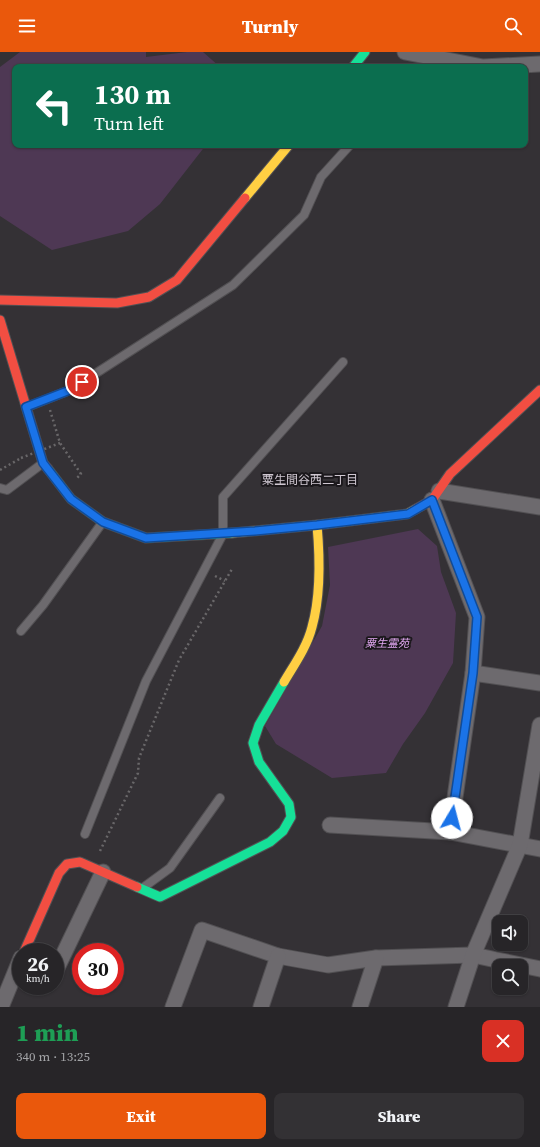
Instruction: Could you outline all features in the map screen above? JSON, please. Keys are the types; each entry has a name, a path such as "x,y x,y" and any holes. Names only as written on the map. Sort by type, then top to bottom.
{"street":[{"path":"355,64 365,52"},
{"path":"405,52 467,64"},
{"path":"528,65 540,64"},
{"path":"0,300 118,303 149,297 178,280 287,148"},
{"path":"0,320 43,463 71,499 103,522 146,538 223,534 408,514 436,496 450,474 540,390"},
{"path":"436,496 540,507"},
{"path":"436,496 477,617 473,673 450,832"},
{"path":"28,943 59,873 67,864 80,862 160,897 270,842 283,831 291,817 289,804 259,762 253,742 259,725 299,656 312,628 318,598 319,545 317,525"},
{"path":"473,673 540,683"},
{"path":"456,1007 473,955 520,845 540,725"},
{"path":"330,825 450,832 540,849"},
{"path":"64,950 97,870"},
{"path":"173,1007 202,930 278,956 328,965 376,958 473,955 540,969"},
{"path":"262,1007 278,956"},
{"path":"360,1007 376,958"},
{"path":"1,1007 12,982"}],"lane":[{"path":"26,407 70,390 233,285 304,215 321,177 347,148"},
{"path":"85,834 146,681 223,534 224,497 343,362"},
{"path":"0,488 7,490 43,463"},
{"path":"21,631 43,604 103,522"},
{"path":"141,889 170,868 220,798"}],"path":[{"path":"47,398 60,443 81,474 76,480"},
{"path":"0,470 21,458 60,443"},
{"path":"97,870 138,773 139,758 179,660 232,569"}],"green space":[{"path":"20,52 146,52 146,57 187,52 203,52 217,64 12,64 12,148 204,148 160,204 128,231 52,250 0,216 0,67"},
{"name":"粟生霊苑","path":"418,529 437,546 441,572 456,613 453,663 425,713 403,744 386,773 332,778 276,744 265,726 322,626 330,585 328,547"}],"traffic: fast":[{"path":"355,64 365,52"},
{"path":"48,469 71,499 103,522 146,538 232,533"},
{"path":"137,887 160,897 270,842 283,831 291,817 289,804 259,762 253,743 259,725 284,682"}],"traffic: slow":[{"path":"245,198 287,148"},
{"path":"232,533 317,525 407,514 416,509"},
{"path":"284,682 307,642 315,615 319,576 317,525"}],"traffic: jam":[{"path":"0,300 117,303 149,297 177,280 245,198"},
{"path":"0,320 43,463 48,469"},
{"path":"416,509 432,500 450,474 540,390"},
{"path":"28,943 59,873 67,864 80,862 137,887"}],"district":[{"name":"粟生間谷西二丁目","path":"310,480"}],"route":[{"path":"82,382 70,390 26,407 43,463 71,499 103,522 146,538 223,534 408,514 432,500 477,617 473,673 452,818"}]}
